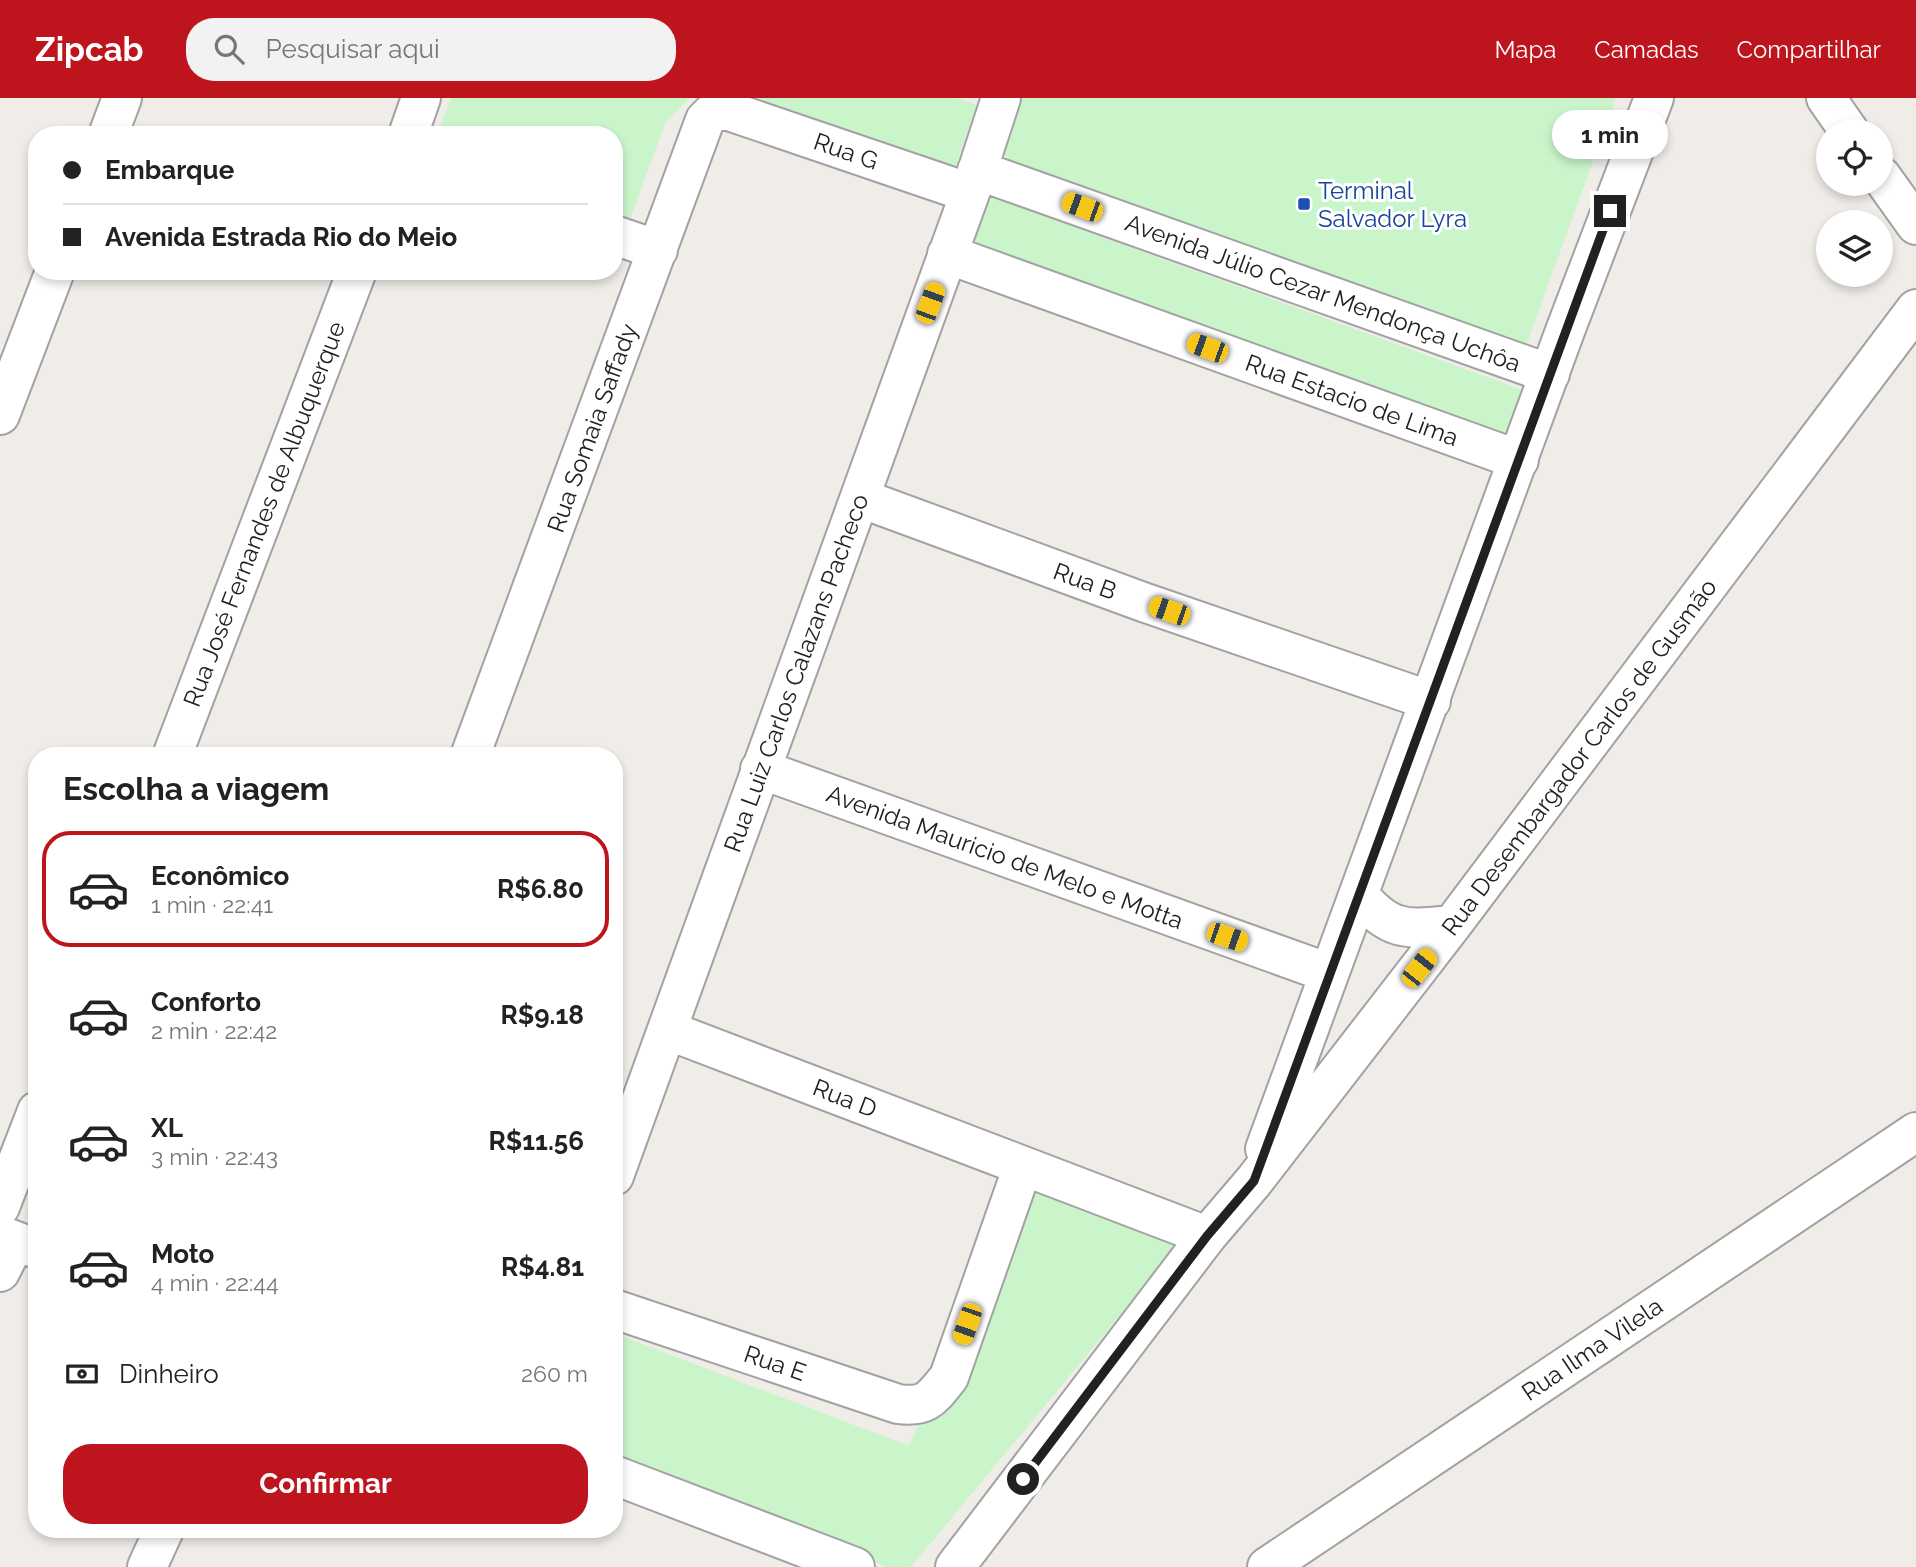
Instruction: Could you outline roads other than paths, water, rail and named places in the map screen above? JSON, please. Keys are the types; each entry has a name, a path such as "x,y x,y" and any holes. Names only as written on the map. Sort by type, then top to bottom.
{"street":[{"path":"111,126 122,98"},
{"path":"411,126 421,98"},
{"name":"Rua Luiz Carlos Calazans Pacheco","path":"623,1151 974,181 1001,98"},
{"path":"1254,1181 1654,98"},
{"path":"1826,98 1841,119"},
{"name":"Rua G","path":"723,109 974,181"},
{"name":"Rua Somaia Saffady","path":"473,747 705,120 713,111 723,109"},
{"name":"Avenida Júlio Cezar Mendonça Uchôa","path":"974,181 1550,374"},
{"path":"1893,193 1916,225"},
{"path":"623,238 658,250"},
{"name":"Rua Estacio de Lima","path":"947,254 1519,460"},
{"path":"0,415 52,280"},
{"name":"Rua José Fernandes de Albuquerque","path":"175,747 354,280"},
{"name":"Rua Desembargador Carlos de Gusmão","path":"955,1567 1207,1236 1254,1181 1452,925 1916,309"},
{"name":"Rua B","path":"860,498 1143,602 1431,701"},
{"name":"Avenida Mauricio de Melo e Motta","path":"760,769 1329,973"},
{"path":"1359,895 1371,910 1395,926 1411,929 1452,925"},
{"name":"Rua D","path":"667,1030 1207,1236"},
{"name":"Rua Ilma Vilela","path":"1267,1567 1916,1132"},
{"path":"0,1207 28,1134"},
{"name":"Rua E","path":"623,1312 898,1404 917,1406 933,1396 949,1377 1023,1166"},
{"path":"623,1478 855,1567"},
{"path":"147,1567 160,1538"}],"place":[{"name":"Terminal Salvador Lyra","path":"1304,204"}]}
